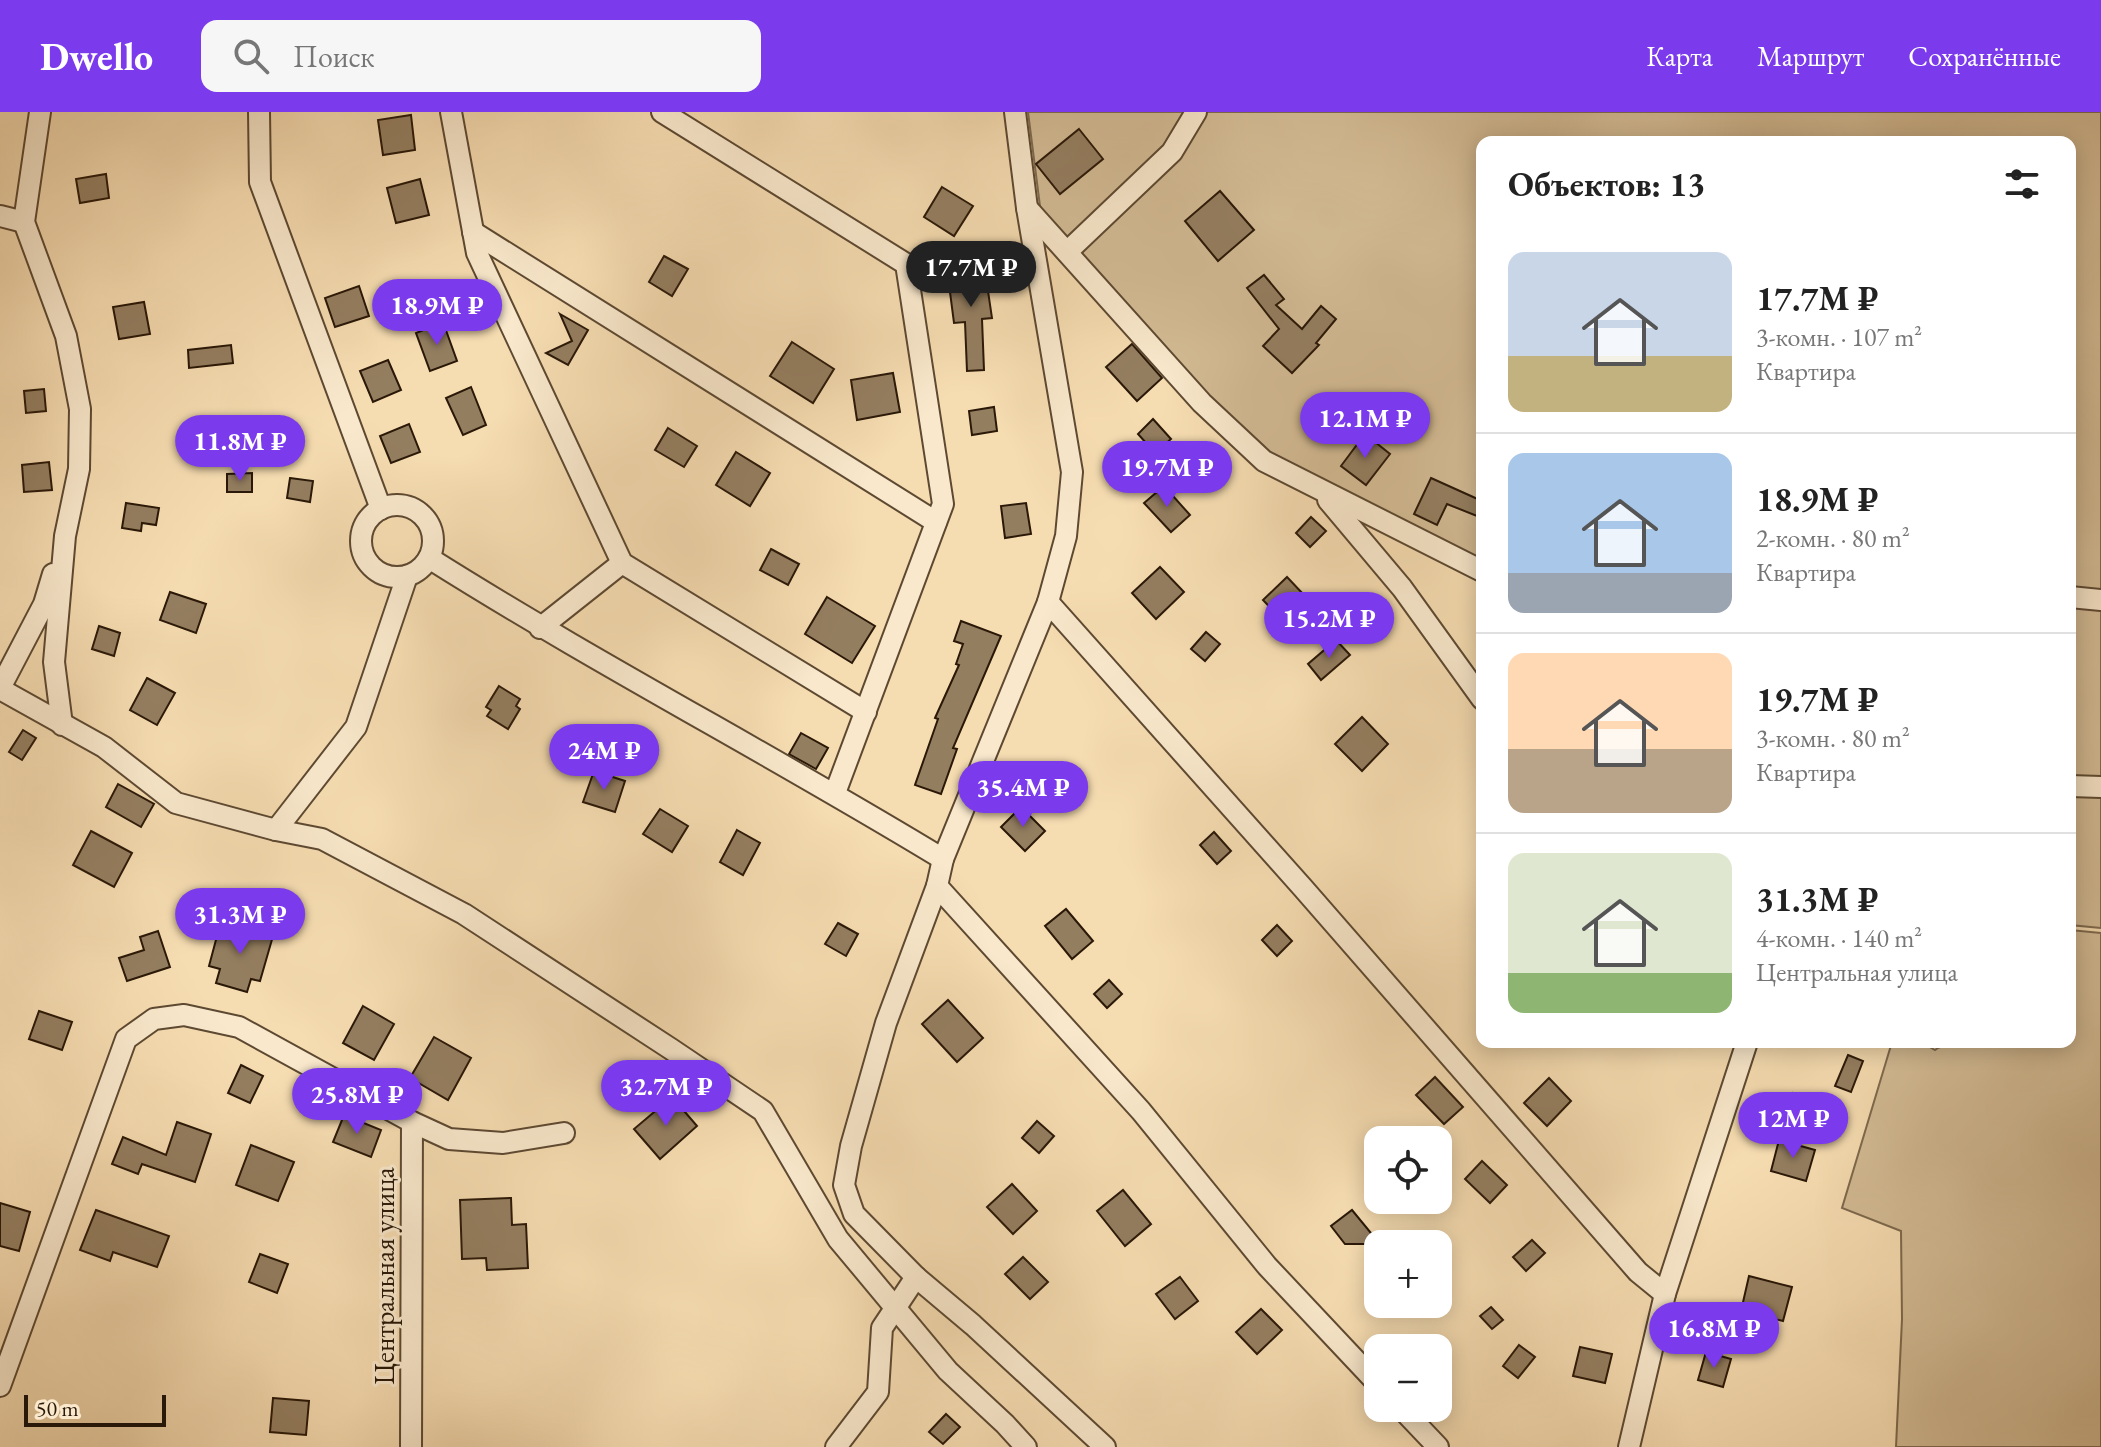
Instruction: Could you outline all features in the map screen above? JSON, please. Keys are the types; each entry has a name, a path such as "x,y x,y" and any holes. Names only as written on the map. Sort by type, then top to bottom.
{"street":[{"path":"40,112 24,222 66,336 80,409 79,469 65,536 44,604 0,689 104,747 176,803 322,839 464,914 763,1111 838,1239 893,1309 948,1371 1026,1447"},
{"path":"259,112 260,182 381,509"},
{"path":"451,112 477,253 622,563 866,712"},
{"path":"662,112 906,264 943,504 835,793"},
{"path":"1015,112 1027,208 1072,472 1066,536 1048,602 943,859 937,886 886,1023 851,1146 844,1185 854,1214 916,1277 973,1325 1105,1447"},
{"path":"1067,252 1172,152 1196,112"},
{"path":"1027,208 1233,434 1264,461 1476,568"},
{"path":"0,216 24,222"},
{"path":"473,232 936,522"},
{"path":"1322,492 1402,588 1476,691"},
{"path":"403,506 423,516 433,536 429,558 424,566 407,576 384,575 366,560 362,537 365,526 381,509 403,506"},
{"path":"62,725 54,662 65,536"},
{"path":"429,558 540,628 835,793 943,859"},
{"path":"540,628 622,563"},
{"path":"276,830 356,727 407,576"},
{"path":"2076,598 2101,600"},
{"path":"1048,602 1638,1272 1665,1294"},
{"path":"2076,786 2101,787"},
{"path":"937,886 1141,1111 1267,1266 1364,1369"},
{"path":"0,1386 126,1039 154,1019 184,1015 239,1027 412,1122 449,1139 503,1143 564,1133"},
{"path":"1629,1447 1665,1294 1745,1048"},
{"name":"Центральная улица","path":"411,1447 412,1122"},
{"path":"836,1447 878,1392 882,1328 916,1277"},
{"path":"1414,1422 1438,1447"}],"shaded area":[{"path":"1028,112 2101,112 2101,928 2076,926 2076,136 1476,136 1476,580 1270,465 1041,214"},
{"path":"2076,931 2101,933 2101,1447 1896,1447 1902,1319 1901,1231 1842,1208 1890,1048 2076,1048"}],"building":[{"path":"411,115 415,150 383,155 378,120"},
{"path":"1079,129 1103,159 1060,194 1036,164"},
{"path":"106,174 109,198 80,203 76,179"},
{"path":"420,179 429,215 396,223 387,188"},
{"path":"942,187 973,206 954,236 924,217"},
{"path":"1220,191 1254,230 1218,261 1185,221"},
{"path":"664,256 688,269 672,296 649,282"},
{"path":"984,264 992,318 982,319 984,370 967,371 965,322 954,323 947,269"},
{"path":"1264,275 1284,299 1276,305 1302,329 1321,306 1336,319 1316,343 1319,345 1292,373 1263,346 1279,329 1247,288"},
{"path":"359,286 369,316 335,327 325,298"},
{"path":"144,302 150,334 119,339 113,307"},
{"path":"560,314 588,330 568,365 546,353 572,341"},
{"path":"443,322 457,361 430,371 416,333"},
{"path":"792,342 834,369 813,403 770,376"},
{"path":"1132,344 1162,378 1137,401 1106,367"},
{"path":"231,345 233,363 189,368 188,350"},
{"path":"388,360 401,390 373,402 360,371"},
{"path":"893,373 900,412 857,420 851,380"},
{"path":"471,387 486,425 463,435 446,398"},
{"path":"44,389 46,411 26,413 24,391"},
{"path":"994,407 997,431 972,435 969,411"},
{"path":"1153,419 1171,439 1155,453 1138,434"},
{"path":"409,424 420,452 391,463 380,436"},
{"path":"668,428 697,446 684,467 655,450"},
{"path":"1365,434 1390,454 1366,485 1341,466"},
{"path":"736,452 770,473 750,506 716,485"},
{"path":"49,462 52,490 24,492 22,465"},
{"path":"252,473 252,492 227,492 227,474"},
{"path":"290,478 313,481 310,502 287,498"},
{"path":"1431,478 1476,498 1476,516 1447,504 1437,525 1414,514"},
{"path":"1164,486 1190,515 1171,532 1144,503"},
{"path":"126,503 159,508 156,525 142,523 141,531 122,528"},
{"path":"1026,503 1031,534 1005,538 1001,506"},
{"path":"1311,517 1326,531 1310,547 1296,533"},
{"path":"771,549 799,564 788,585 760,570"},
{"path":"1160,567 1184,592 1156,619 1132,593"},
{"path":"1287,577 1321,613 1297,636 1263,600"},
{"path":"170,592 206,604 196,633 160,620"},
{"path":"827,597 875,626 852,663 805,634"},
{"path":"961,621 1001,636 953,748 957,749 941,794 915,785 938,719 935,718 959,665 956,664 963,644 954,641"},
{"path":"99,626 120,633 114,656 92,649"},
{"path":"1206,632 1220,644 1205,661 1191,649"},
{"path":"1336,640 1350,655 1321,680 1308,664"},
{"path":"147,678 175,693 157,725 130,710"},
{"path":"499,686 520,699 516,706 520,709 508,729 487,716 491,710 486,707"},
{"path":"1362,717 1388,744 1362,771 1335,744"},
{"path":"23,730 36,738 22,760 9,752"},
{"path":"801,733 828,748 816,769 789,754"},
{"path":"594,771 625,781 615,812 583,802"},
{"path":"118,784 154,804 141,827 106,807"},
{"path":"1021,807 1045,831 1025,851 1001,827"},
{"path":"660,809 688,826 672,852 643,834"},
{"path":"737,830 760,843 743,875 720,862"},
{"path":"91,831 132,853 114,887 73,865"},
{"path":"1214,832 1231,851 1217,864 1200,845"},
{"path":"1066,909 1093,941 1072,959 1045,926"},
{"path":"221,921 273,936 260,981 251,979 247,992 216,983 220,969 209,966"},
{"path":"838,923 858,934 846,956 825,944"},
{"path":"1277,925 1292,941 1277,956 1262,940"},
{"path":"158,931 170,967 127,981 119,958 144,950 140,937"},
{"path":"1109,980 1122,994 1107,1008 1094,994"},
{"path":"948,1000 983,1038 957,1062 922,1024"},
{"path":"363,1006 394,1024 374,1060 343,1043"},
{"path":"39,1011 72,1022 62,1050 29,1039"},
{"path":"434,1037 471,1058 448,1100 410,1078"},
{"path":"1848,1055 1863,1061 1851,1092 1835,1086"},
{"path":"241,1065 263,1076 250,1103 228,1093"},
{"path":"1435,1077 1463,1107 1444,1124 1416,1095"},
{"path":"1549,1078 1571,1101 1547,1126 1524,1103"},
{"path":"1793,1093 1812,1100 1805,1116 1787,1109"},
{"path":"672,1097 697,1126 660,1159 634,1129"},
{"path":"344,1115 381,1130 371,1157 333,1142"},
{"path":"1037,1121 1054,1136 1039,1153 1022,1138"},
{"path":"177,1122 211,1134 195,1182 142,1164 138,1174 112,1164 123,1137 166,1155"},
{"path":"1779,1140 1815,1150 1806,1181 1771,1171"},
{"path":"251,1145 294,1162 278,1201 236,1185"},
{"path":"1482,1161 1507,1185 1490,1203 1465,1179"},
{"path":"1012,1184 1037,1211 1013,1234 987,1207"},
{"path":"1123,1190 1151,1224 1125,1246 1097,1211"},
{"path":"511,1198 512,1225 526,1224 528,1268 487,1270 486,1258 462,1259 460,1200"},
{"path":"0,1203 30,1212 19,1251 0,1246"},
{"path":"96,1210 169,1236 157,1267 113,1252 110,1261 80,1250"},
{"path":"1352,1210 1368,1230 1364,1230 1364,1244 1345,1244 1331,1226"},
{"path":"1532,1240 1545,1253 1526,1271 1513,1257"},
{"path":"260,1254 288,1264 277,1293 249,1282"},
{"path":"1023,1257 1048,1282 1030,1299 1005,1274"},
{"path":"1749,1276 1792,1287 1783,1321 1741,1311"},
{"path":"1180,1277 1198,1301 1175,1319 1156,1294"},
{"path":"1491,1307 1503,1320 1492,1329 1480,1316"},
{"path":"1261,1309 1282,1330 1257,1354 1236,1332"},
{"path":"1519,1345 1535,1357 1518,1378 1503,1366"},
{"path":"1580,1347 1612,1354 1605,1383 1573,1376"},
{"path":"1706,1352 1731,1359 1723,1387 1698,1380"},
{"path":"273,1398 309,1401 306,1435 270,1432"},
{"path":"946,1414 960,1427 943,1444 929,1432"}]}
